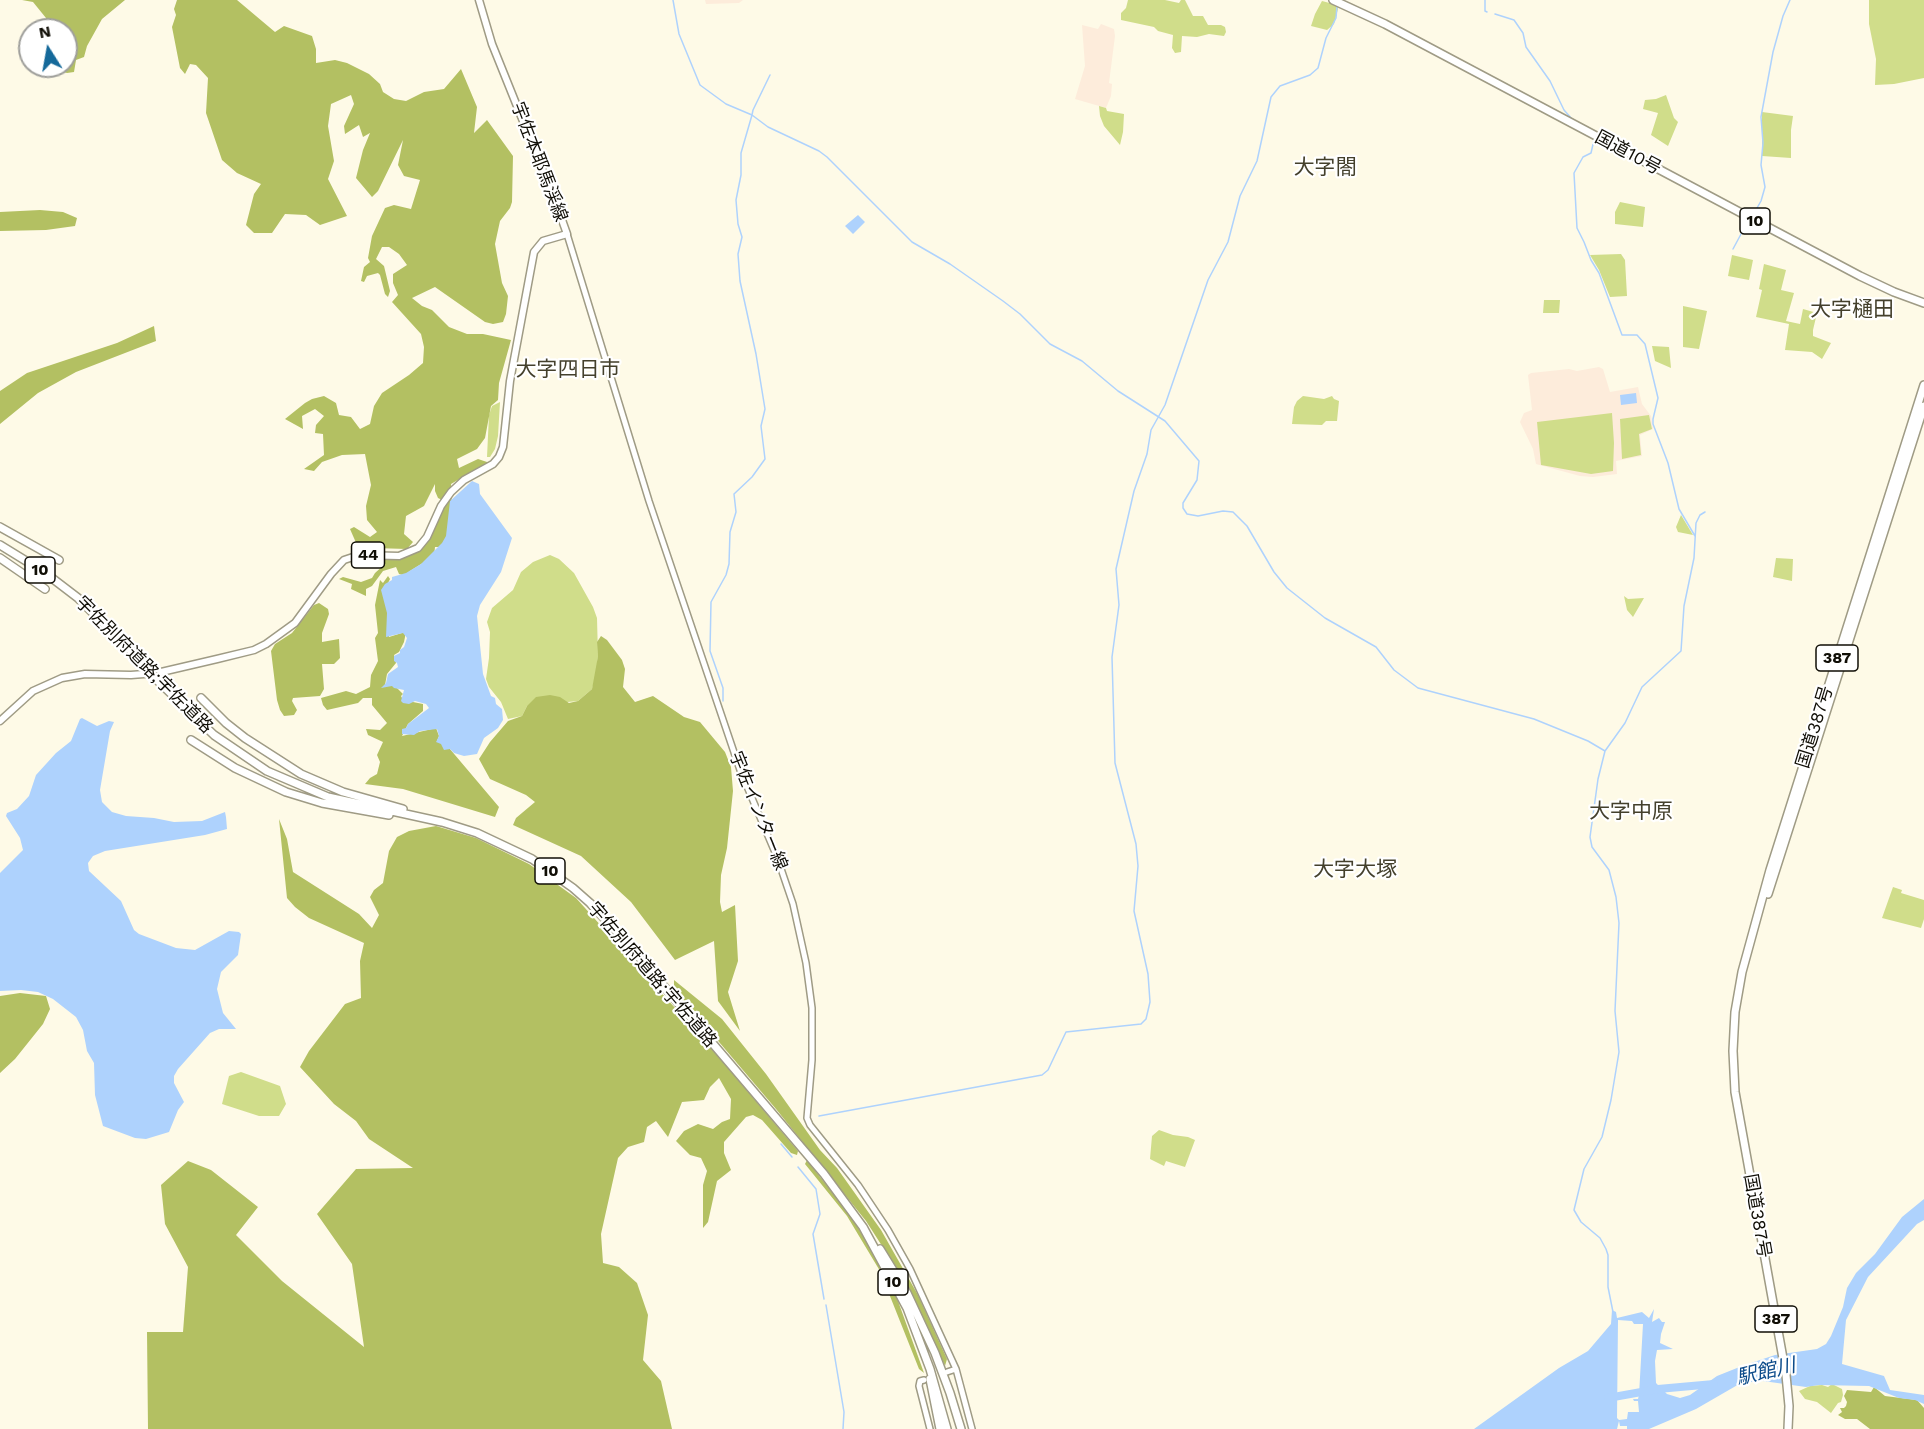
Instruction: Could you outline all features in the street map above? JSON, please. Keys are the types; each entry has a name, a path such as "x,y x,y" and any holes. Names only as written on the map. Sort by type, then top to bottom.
{"highway":[{"name":"国道10号","path":"1335,1 1385,24 1860,276 1924,303"},
{"name":"国道387号","path":"1788,1429 1788,1392 1736,1104 1733,1065 1736,999 1772,863 1924,385"},
{"name":"国道387号","path":"1753,932 1783,851 1924,406"},
{"path":"0,527 59,560"},
{"name":"宇佐別府道路;宇佐道路","path":"0,545 29,562 78,598 214,735 249,760 279,777 337,799 442,822 477,833 523,855 555,874 590,903 621,936 824,1174 844,1201 872,1243 907,1308 930,1368 947,1429"},
{"path":"0,558 45,590"},
{"path":"201,698 245,738 301,774 343,792 442,822"},
{"path":"191,740 244,773 275,788 307,799 364,812 442,822"},
{"path":"844,1201 856,1213 907,1293 939,1364 961,1429"},
{"path":"930,1368 930,1381 940,1429"}],"main road":[{"name":"宇佐本耶馬渓線","path":"0,721 27,695 57,680 85,674 157,673 258,648 275,639 295,623 344,560 359,555 403,555 418,548 427,537 441,506 451,492 464,480 493,464 501,454 510,381 534,252 542,241 567,234 491,42 479,0"},
{"name":"宇佐インター線","path":"567,234 649,501 740,770 777,857 793,904 806,963 812,1008 812,1060 807,1118 810,1125 858,1185 888,1230 919,1288 956,1369 972,1429"},
{"path":"947,1372 956,1369"},
{"path":"924,1380 920,1381 919,1386 930,1429"}],"shaded area":[{"path":"705,0 743,0 739,3 706,4"},
{"path":"1101,24 1114,29 1115,36 1109,83 1112,84 1111,96 1106,108 1075,99 1085,66 1082,25 1098,29"},
{"path":"1599,367 1603,369 1610,392 1638,387 1642,404 1651,416 1653,429 1640,435 1642,456 1616,461 1617,474 1593,477 1580,476 1536,464 1533,449 1520,422 1524,413 1532,410 1528,375"}],"green space":[{"path":"22,0 125,0 102,19 87,46 84,57 78,59 78,18 46,18 33,2"},
{"path":"177,0 237,0 275,32 284,26 312,36 316,49 316,63 335,60 347,63 369,74 380,84 383,92 394,99 406,101 424,92 444,89 461,69 477,107 474,133 487,120 513,156 512,202 500,221 495,244 502,283 508,296 503,322 493,324 485,322 435,287 412,298 432,310 449,327 467,334 483,334 511,340 499,383 498,400 491,406 485,438 477,449 457,459 459,468 478,459 490,463 488,467 473,471 451,484 452,496 446,542 442,547 435,547 434,556 406,576 399,574 396,567 383,571 372,586 366,589 366,596 351,589 352,584 339,579 343,577 361,582 372,578 385,564 384,559 407,557 417,552 428,540 433,515 439,514 442,505 442,500 438,498 435,491 435,484 424,506 406,516 404,534 413,542 407,549 357,545 350,529 354,527 370,537 377,532 367,520 366,506 371,485 365,454 342,455 322,462 314,471 304,469 324,455 323,434 315,433 316,425 324,416 315,409 302,416 303,429 285,419 305,403 324,396 336,403 339,415 351,417 360,429 370,424 374,406 382,393 423,363 424,347 421,334 392,302 398,295 393,283 393,274 407,265 399,254 389,247 382,247 376,259 384,266 390,291 388,297 378,273 367,276 364,282 361,281 364,267 370,262 368,258 372,236 385,208 394,205 411,209 420,180 404,176 398,165 403,140 378,191 372,197 356,178 370,133 363,137 359,125 345,134 344,126 354,104 351,95 331,104 328,126 334,161 328,179 347,216 320,225 306,215 285,214 272,233 254,233 246,225 254,194 261,184 237,173 222,160 206,113 208,78 196,65 190,64 185,74 180,68 172,27"},
{"path":"1128,0 1165,0 1179,3 1185,0 1193,16 1203,16 1208,25 1221,25 1225,27 1226,32 1224,36 1209,34 1197,37 1182,36 1181,52 1175,53 1172,48 1173,35 1158,31 1154,27 1121,20 1121,13 1126,8"},
{"path":"1869,0 1924,0 1924,78 1875,85 1876,59 1869,24"},
{"path":"1322,1 1337,5 1338,9 1334,24 1327,30 1311,26"},
{"path":"1666,95 1674,118 1678,122 1668,146 1651,135 1658,113 1643,109 1645,100"},
{"path":"1099,106 1106,108 1107,111 1124,114 1120,145 1104,126"},
{"path":"1762,112 1793,116 1791,158 1762,156"},
{"path":"1620,202 1645,207 1643,227 1615,224 1615,212"},
{"path":"40,210 63,212 77,218 75,226 46,230 0,231 0,212"},
{"path":"1621,254 1625,260 1627,296 1610,297 1590,255"},
{"path":"1732,255 1753,260 1749,280 1728,276"},
{"path":"1764,264 1786,270 1781,290 1794,293 1786,321 1800,324 1803,309 1817,313 1813,336 1831,343 1822,359 1812,352 1785,350 1789,324 1756,317 1762,290 1759,289"},
{"path":"1544,300 1560,300 1559,313 1543,313"},
{"path":"1683,306 1707,311 1699,349 1683,347"},
{"path":"154,326 156,341 76,372 38,393 0,424 0,391 27,373 117,343"},
{"path":"1652,346 1669,347 1671,368 1655,361"},
{"path":"1303,396 1324,399 1332,396 1339,401 1337,421 1326,421 1322,425 1292,424 1294,407"},
{"path":"500,402 495,449 490,457 487,457 489,415 492,406"},
{"path":"1612,413 1613,471 1591,474 1541,465 1537,422"},
{"path":"1649,415 1652,429 1639,434 1641,455 1622,459 1620,419"},
{"path":"1681,515 1693,535 1678,532 1676,527"},
{"path":"550,555 559,559 574,573 593,607 597,618 596,675 592,689 578,701 527,706 522,716 508,719 501,702 489,687 486,679 490,632 487,622 492,608 513,590 521,572 533,562"},
{"path":"1776,558 1793,559 1792,581 1773,577"},
{"path":"388,576 390,579 383,593 390,609 389,637 405,632 405,637 399,652 394,655 396,663 387,674 385,685 394,685 403,694 401,696 403,700 423,704 423,711 408,724 402,736 436,728 439,736 437,741 444,742 499,807 495,817 403,789 365,784 377,774 380,762 377,755 383,742 368,735 366,729 380,730 387,723 372,705 372,698 363,698 358,703 327,710 323,705 321,698 346,691 356,694 370,687 371,675 378,661 375,605 380,580 383,583"},
{"path":"1624,596 1628,599 1644,598 1633,617 1627,610"},
{"path":"319,603 328,609 329,614 322,633 322,642 339,639 340,658 334,664 322,664 324,689 320,696 293,698 292,701 297,710 294,715 284,716 277,700 271,651 275,644 292,633 314,605"},
{"path":"601,636 607,640 622,660 625,669 623,687 635,702 653,696 684,717 700,722 725,752 731,767 733,791 727,848 721,875 720,902 722,912 735,905 738,961 728,992 740,1031 718,1001 714,941 675,960 631,902 581,856 513,825 516,818 535,802 526,795 490,779 479,759 508,721 522,716 527,706 536,697 550,695 560,697 569,703 578,701 592,689 598,656 597,642"},
{"path":"279,819 287,839 293,872 359,914 372,928 379,915 370,897 374,890 383,883 389,851 397,837 409,831 436,826 476,838 529,864 576,898 712,1049 798,1151 797,1155 791,1153 762,1120 753,1115 746,1117 724,1142 724,1153 731,1170 717,1181 708,1222 703,1228 703,1185 707,1171 701,1158 690,1155 676,1141 684,1131 698,1124 713,1129 730,1119 731,1099 719,1078 710,1087 704,1100 682,1102 668,1137 656,1121 647,1127 644,1142 628,1147 618,1158 601,1234 603,1263 619,1267 637,1283 648,1315 643,1360 661,1381 672,1429 148,1429 147,1332 183,1332 188,1267 165,1224 161,1185 188,1161 211,1170 258,1207 236,1235 282,1281 364,1347 352,1264 317,1214 356,1169 413,1168 369,1139 356,1121 334,1104 300,1067 309,1051 345,1004 361,998 360,961 364,943 309,918 287,898"},
{"path":"1893,887 1902,890 1901,893 1924,900 1924,919 1921,928 1882,918"},
{"path":"674,980 722,1019 766,1074 820,1150 837,1168 881,1230 918,1295 947,1359 945,1366 902,1277 866,1221 776,1109 674,989"},
{"path":"20,993 46,996 50,1009 43,1024 15,1059 0,1073 0,996"},
{"path":"241,1072 280,1086 286,1104 279,1116 259,1116 222,1104 229,1076"},
{"path":"1159,1130 1195,1140 1185,1167 1166,1161 1164,1166 1150,1159 1152,1136"},
{"path":"807,1160 852,1218 886,1273 924,1373 919,1369 880,1271 847,1216 805,1164"},
{"path":"1832,1384 1842,1389 1843,1395 1841,1402 1831,1413 1817,1402 1805,1399 1799,1391 1810,1386 1828,1387"},
{"path":"1874,1387 1885,1396 1917,1400 1924,1408 1924,1429 1870,1429 1857,1419 1845,1419 1838,1415 1842,1412 1840,1408 1846,1406 1844,1396 1847,1390 1871,1392"}],"water":[{"path":"858,215 865,222 853,234 845,226"},
{"path":"1636,393 1637,403 1621,405 1620,395"},
{"path":"472,481 479,484 480,494 512,538 501,572 480,605 477,616 483,674 491,696 502,709 503,720 498,728 484,738 477,754 464,756 450,749 444,750 441,744 436,742 439,736 437,729 420,731 414,735 402,734 402,729 429,708 426,704 415,701 409,704 403,703 401,701 404,690 392,686 381,688 386,683 388,674 398,667 394,656 400,653 407,638 403,633 386,637 387,613 381,590 392,580 392,577 406,573 421,564 442,543 446,536 450,501"},
{"path":"82,718 97,726 109,721 114,722 110,731 100,790 102,802 112,812 174,822 202,821 225,812 226,817 227,829 205,835 105,851 93,856 88,863 89,871 121,901 134,930 139,934 176,948 195,950 229,931 241,934 238,955 221,972 217,989 223,1013 236,1029 219,1029 210,1033 178,1069 174,1076 174,1083 184,1102 169,1132 146,1139 135,1138 103,1126 95,1095 94,1063 87,1051 83,1030 76,1017 53,999 38,992 0,991 0,873 23,850 20,838 6,816 7,813 17,809 29,796 36,775 56,753 71,741"},
{"path":"1924,1199 1924,1220 1917,1224 1868,1277 1846,1320 1842,1364 1884,1376 1890,1390 1924,1395 1924,1404 1899,1398 1869,1386 1806,1387 1763,1381 1741,1383 1696,1409 1649,1429 1627,1429 1627,1426 1620,1426 1619,1421 1617,1429 1474,1429 1559,1368 1588,1351 1611,1324 1612,1310 1616,1312 1617,1318 1642,1312 1649,1318 1654,1309 1652,1322 1659,1318 1665,1322 1660,1343 1673,1349 1657,1350 1656,1383 1667,1394 1680,1398 1690,1395 1717,1376 1742,1366 1775,1355 1817,1349 1826,1344 1831,1336 1843,1307 1847,1288 1856,1273 1875,1254 1902,1217","holes":["1618,1320 1632,1321 1634,1324 1643,1324 1639,1395 1638,1399 1633,1399 1638,1401 1639,1412 1628,1412 1627,1419 1619,1420 1617,1418"]}],"waterway":[{"path":"673,0 679,34 700,85 726,104 752,115 741,153 741,175 736,200 738,224 742,237 738,254 740,281 765,409 761,426 765,459 752,477 734,494 736,512 730,532 729,564 726,575 711,602 710,651 723,688 723,701"},
{"path":"1485,0 1485,11 1487,12"},
{"path":"1753,215 1761,201 1765,187 1761,165 1763,143 1761,117 1773,52 1790,0"},
{"path":"819,1116 1042,1075 1048,1070 1066,1032 1141,1024 1146,1019 1150,1002 1148,974 1134,911 1138,866 1136,844 1115,763 1112,657 1119,605 1116,569 1134,491 1147,454 1151,430 1165,405 1208,280 1228,242 1240,196 1257,161 1271,97 1280,86 1310,75 1318,68 1326,38 1336,18 1337,6"},
{"path":"1495,14 1514,20 1523,33 1526,47 1550,81 1564,110 1572,119"},
{"path":"770,75 752,115 768,127 819,151 912,242 950,264 1003,301 1020,314 1050,344 1082,361 1118,391 1165,421 1199,461 1197,480 1183,503 1187,514 1198,516 1223,511 1233,512 1247,526 1274,572 1287,588 1325,618 1376,647 1394,670 1418,688 1534,719 1588,741 1605,751"},
{"path":"1591,137 1594,140 1591,153 1583,157 1574,173 1577,228 1599,273 1622,335 1637,335 1645,344 1658,398 1653,424 1668,463 1679,509 1695,536"},
{"path":"1733,249 1748,221"},
{"path":"1613,1312 1608,1287 1606,1249 1600,1238 1581,1222 1574,1210 1584,1169 1602,1137 1619,1052 1615,1011 1619,923 1616,897 1609,870 1592,847 1590,837 1598,779 1605,751 1625,723 1642,687 1681,651 1684,606 1694,558 1696,523 1700,515 1705,512"},
{"path":"781,1144 792,1157"},
{"path":"798,1167 816,1189 820,1214 813,1234 824,1299"},
{"path":"826,1305 844,1412 843,1429"},
{"name":"駅館川","path":"1608,1398 1658,1389 1714,1384"}],"district":[{"name":"大字閤","path":"1325,168"},
{"name":"大字樋田","path":"1852,310"},
{"name":"大字四日市","path":"568,370"},
{"name":"大字中原","path":"1631,812"},
{"name":"大字大塚","path":"1355,870"}]}
